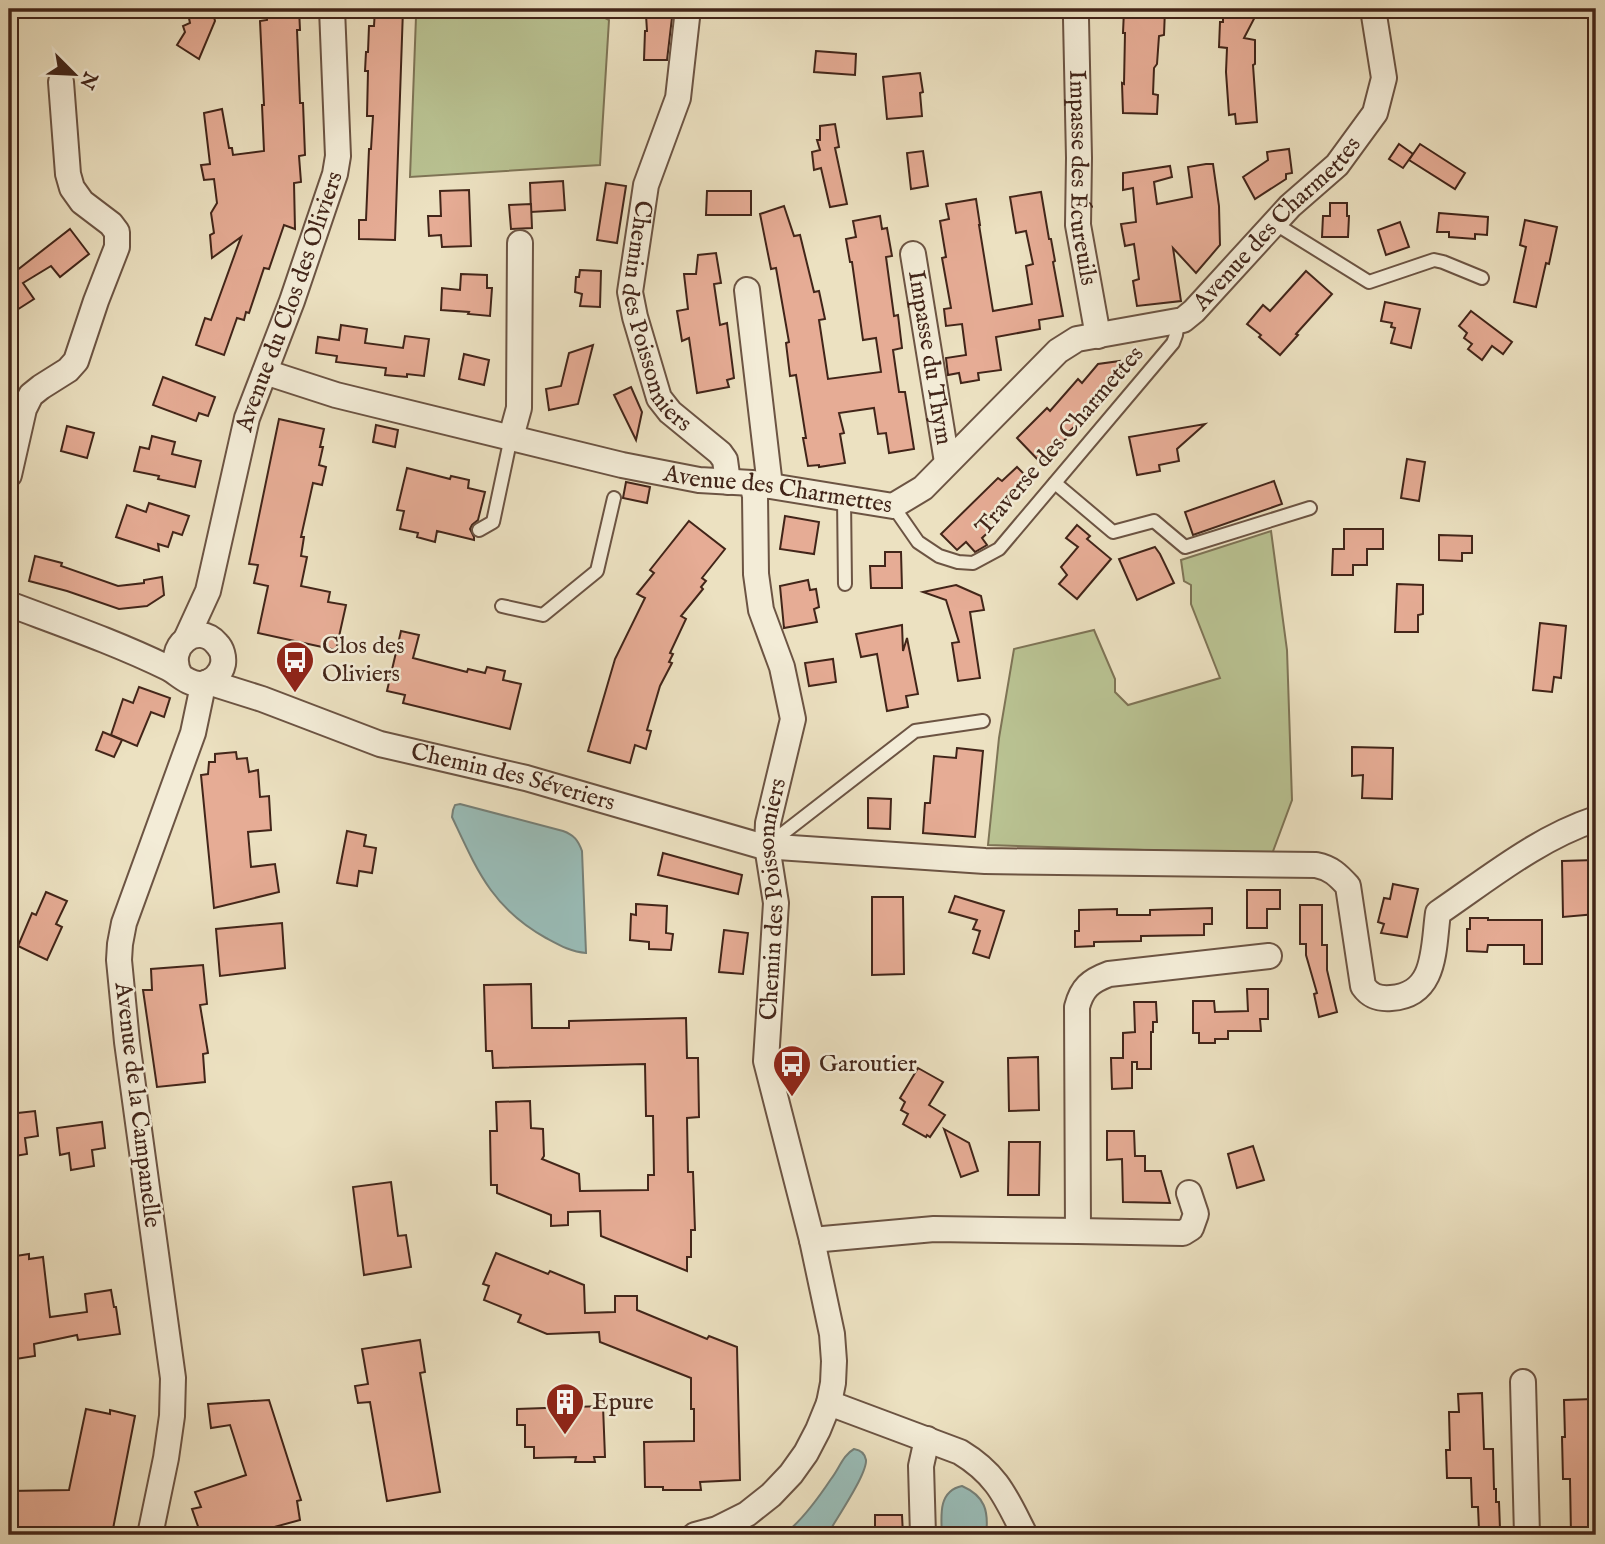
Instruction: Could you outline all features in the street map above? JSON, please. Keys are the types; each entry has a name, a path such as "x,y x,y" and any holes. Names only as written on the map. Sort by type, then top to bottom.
{"street":[{"name":"Avenue du Clos des Oliviers","path":"183,642 208,591 247,418 292,301 335,174 338,156 332,9"},
{"name":"Chemin des Poissonniers","path":"688,9 678,99 646,185 630,292 659,398 670,412 720,453 750,484 755,496 756,574 761,610 782,667 793,719 768,823 766,846 776,904 766,1061 812,1240 834,1348 833,1383 829,1403 818,1430 791,1474 747,1525 695,1535"},
{"name":"Avenue des Charmettes","path":"265,372 336,395 622,465 699,480 750,484 892,506 923,488 1058,351 1077,339 1183,320 1290,206 1337,165 1375,113 1384,78 1373,9"},
{"name":"Impasse des Écureuils","path":"1076,19 1078,225 1097,336"},
{"path":"9,475 24,409 31,395 68,370 76,361 117,247 117,232 111,224 82,202 72,188 68,174 61,82"},
{"path":"511,438 519,408 520,243"},
{"name":"Impasse du Thym","path":"913,254 947,462"},
{"path":"747,290 750,484"},
{"name":"Avenue du Clos des Oliviers","path":"208,591 220,650"},
{"name":"Chemin des Séveriers","path":"9,604 124,648 197,680 262,699 380,744 526,778 761,846 985,861 1328,867 1348,886 1363,986 1369,994 1378,998 1403,996 1422,985 1431,965 1438,913 1526,853 1596,819"},
{"name":"Chemin des Séveriers","path":"124,648 183,642 194,636 210,638 262,699"},
{"path":"183,642 176,652 175,660 197,680 215,678 220,672 223,665 220,650"},
{"name":"Avenue de la Campanelle","path":"150,1535 166,1458 172,1416 173,1378 127,1042 120,974 120,944 124,923 193,733 201,695 197,680"},
{"path":"1078,1231 1077,1007 1080,996 1087,986 1108,974 1269,957"},
{"path":"812,1240 934,1229 1184,1233 1191,1228 1196,1214 1189,1193"},
{"path":"1523,1382 1527,1535"},
{"path":"829,1403 927,1439 974,1460 998,1484 1025,1535"},
{"path":"923,1535 921,1466 927,1439"}],"lane":[{"path":"1274,223 1369,282 1434,260 1482,278"},
{"name":"Traverse des Charmettes","path":"892,506 918,542 939,556 973,563 999,549 1173,343 1178,321"},
{"path":"480,530 493,522 511,438"},
{"path":"1055,483 1113,532 1154,521 1185,547 1310,508"},
{"path":"502,606 543,615 597,571 614,498"},
{"path":"844,498 845,584"},
{"path":"766,846 915,731 983,721"}],"green space":[{"path":"541,9 589,9 609,20 600,165 410,177 416,17"},
{"path":"1271,531 1287,650 1292,800 1272,854 988,845 999,738 1014,649 1094,630 1115,679 1115,692 1128,705 1220,678 1191,604 1191,585 1184,581 1181,560"}],"water":[{"path":"460,804 563,831 575,838 582,851 586,953 570,950 546,938 527,926 499,901 478,871 452,817 455,805"},
{"path":"854,1449 865,1455 865,1467 829,1532 826,1535 787,1535 817,1500 844,1458"},
{"path":"962,1486 976,1494 984,1505 986,1535 942,1535 945,1499 954,1489"}],"building":[{"path":"187,9 212,9 215,21 199,59 177,45 185,32 183,26 190,23"},
{"path":"267,9 299,9 300,30 297,30 300,103 303,103 305,155 299,156 301,182 294,183 295,229 284,225 269,269 264,268 249,313 246,312 244,320 237,318 224,355 196,345 205,318 211,320 241,237 212,258 210,235 214,233 211,213 217,203 214,179 204,180 201,165 210,164 204,113 222,109 229,148 232,148 233,155 264,151 260,21 267,20"},
{"path":"375,9 403,9 395,240 359,239 359,220 366,220 373,116 367,116 366,52 369,26 374,26"},
{"path":"653,9 673,9 667,60 644,60 646,15 653,12"},
{"path":"1165,9 1164,35 1159,36 1157,64 1154,68 1153,94 1158,95 1157,114 1123,113 1124,10"},
{"path":"1239,9 1256,15 1244,38 1255,40 1253,65 1257,122 1236,124 1235,114 1229,115 1227,48 1219,47 1223,13 1236,15"},
{"path":"816,51 856,54 855,75 814,72"},
{"path":"920,73 923,92 920,93 922,116 887,119 883,77"},
{"path":"835,124 839,147 835,148 847,204 830,207 821,168 814,170 812,152 820,150 817,140 820,140 820,126"},
{"path":"1399,144 1413,154 1403,168 1389,159"},
{"path":"1420,144 1465,173 1455,189 1409,160"},
{"path":"1289,149 1292,173 1286,174 1286,179 1255,199 1243,177 1268,160 1267,152"},
{"path":"923,151 928,186 911,189 907,153"},
{"path":"1213,164 1219,206 1220,245 1196,273 1173,248 1181,301 1137,306 1133,281 1139,279 1134,244 1125,246 1121,224 1136,222 1133,188 1123,190 1123,173 1170,166 1172,177 1154,182 1157,204 1192,197 1188,167"},
{"path":"563,181 565,210 531,212 530,183"},
{"path":"606,183 626,186 617,243 597,240"},
{"path":"469,190 471,246 442,247 441,235 429,236 428,216 441,216 440,191"},
{"path":"707,191 751,191 751,215 706,215"},
{"path":"1041,192 1063,316 1039,320 1040,329 996,337 1001,370 978,373 979,380 961,383 959,373 948,375 946,358 966,355 962,324 946,326 944,309 951,308 942,258 946,257 940,221 949,219 946,204 976,199 993,311 1032,304 1026,266 1033,264 1026,231 1016,233 1010,197"},
{"path":"1330,203 1347,203 1348,237 1322,237 1323,216 1330,216"},
{"path":"531,204 532,228 511,229 509,205"},
{"path":"784,206 794,236 800,235 814,292 819,291 825,319 819,320 828,379 881,372 876,338 863,340 846,239 856,237 853,221 880,216 882,229 887,228 892,256 886,257 894,316 898,315 902,348 893,350 899,392 905,392 914,449 889,453 886,433 878,434 874,408 839,413 844,433 840,434 845,463 808,466 796,375 790,376 786,343 789,342 776,268 771,269 760,214"},
{"path":"1439,213 1488,217 1487,235 1475,234 1475,239 1449,237 1449,232 1437,232"},
{"path":"1525,220 1557,227 1536,307 1514,302 1526,247 1520,245"},
{"path":"1400,222 1409,247 1386,255 1378,230"},
{"path":"70,229 89,254 60,277 51,266 23,283 34,299 9,315 9,260 16,271"},
{"path":"716,253 721,283 714,284 720,325 727,323 734,378 727,380 729,387 697,393 689,338 682,341 677,311 688,309 684,274 696,274 698,255"},
{"path":"580,270 601,271 600,307 580,306 582,294 575,292 576,277 579,277"},
{"path":"1306,271 1332,294 1280,355 1247,324 1263,305 1270,311"},
{"path":"461,274 487,275 487,288 492,288 490,316 441,310 442,288 460,290"},
{"path":"1385,302 1420,309 1411,348 1391,343 1395,328 1391,327 1392,323 1381,321"},
{"path":"1471,311 1512,342 1503,354 1492,346 1482,360 1468,349 1472,344 1464,338 1467,333 1459,326"},
{"path":"341,325 367,329 365,343 403,348 405,336 429,339 424,376 385,375 386,368 336,362 337,356 316,353 318,337 339,340"},
{"path":"593,345 578,404 549,410 546,389 561,386 569,353"},
{"path":"464,354 489,360 484,385 459,379"},
{"path":"1120,361 1122,377 1041,463 1017,438 1047,408 1050,411 1078,379 1082,383 1098,364"},
{"path":"163,377 215,397 208,416 199,413 196,421 153,405"},
{"path":"631,387 642,412 636,440 614,395"},
{"path":"279,419 324,429 319,465 326,467 322,485 313,483 301,537 304,537 301,556 307,557 301,586 330,592 328,602 346,605 336,650 258,633 268,586 254,583 258,565 249,564"},
{"path":"1205,424 1177,449 1179,461 1159,465 1160,471 1137,475 1129,437"},
{"path":"376,425 398,430 395,447 373,442"},
{"path":"67,426 94,433 87,458 61,451"},
{"path":"152,436 175,442 172,454 201,461 195,487 134,471 140,447 149,449"},
{"path":"1407,459 1425,462 1419,501 1401,498"},
{"path":"1017,467 1028,478 985,520 993,528 982,538 987,545 975,552 966,542 957,550 941,534 998,478 1002,481"},
{"path":"407,468 450,479 451,476 469,480 468,488 485,492 478,520 470,529 474,540 437,531 435,542 417,537 418,533 400,529 404,511 397,510"},
{"path":"1274,481 1282,504 1193,535 1185,512"},
{"path":"626,482 650,487 647,503 623,498"},
{"path":"149,503 189,516 182,535 173,532 168,547 158,544 159,551 116,537 127,505 146,512"},
{"path":"785,516 819,522 814,554 780,549"},
{"path":"689,521 725,549 702,578 706,581 701,587 703,589 681,616 686,619 670,653 673,654 669,662 672,663 660,686 647,730 651,731 646,749 635,745 630,763 588,751 615,659 645,598 637,594 654,573 650,570"},
{"path":"1077,525 1090,536 1087,539 1111,559 1077,599 1059,584 1067,575 1061,567 1078,547 1066,538"},
{"path":"1344,529 1383,529 1383,549 1367,549 1367,565 1353,565 1353,575 1332,575 1333,549 1344,549"},
{"path":"1439,535 1472,536 1472,553 1462,553 1462,561 1439,560"},
{"path":"1155,547 1174,583 1137,600 1119,559"},
{"path":"885,552 901,552 902,588 871,588 870,566 885,566"},
{"path":"35,556 62,563 61,566 118,586 144,583 144,580 162,577 164,595 147,606 119,609 29,581"},
{"path":"808,580 810,590 816,589 819,607 814,609 817,622 784,628 780,586"},
{"path":"1397,584 1423,585 1423,614 1418,615 1418,632 1395,632"},
{"path":"956,585 981,596 984,610 970,612 980,678 958,681 952,643 959,642 946,600 923,592"},
{"path":"1540,623 1566,626 1561,678 1554,677 1552,692 1533,690"},
{"path":"902,625 903,651 907,638 918,694 906,696 908,707 887,711 877,654 861,657 856,634"},
{"path":"401,631 419,635 413,658 467,672 468,669 485,673 487,667 505,671 503,680 521,684 510,729 403,703 405,695 387,691"},
{"path":"833,659 836,682 809,686 805,663"},
{"path":"139,687 170,698 164,717 151,712 137,746 111,735 123,699 133,703"},
{"path":"103,732 122,740 114,757 96,750"},
{"path":"1352,747 1393,748 1392,799 1362,798 1363,775 1352,776"},
{"path":"957,748 983,751 975,837 923,833 925,803 930,803 934,756 956,758"},
{"path":"236,752 237,759 247,758 249,772 258,770 260,797 269,796 271,830 248,832 251,867 275,864 279,892 214,908 201,775 208,774 209,762 215,762 215,754"},
{"path":"868,798 891,799 890,829 868,828"},
{"path":"347,831 366,835 364,846 376,848 372,873 359,871 357,886 337,883"},
{"path":"663,853 742,875 738,894 658,875"},
{"path":"1595,860 1596,914 1563,917 1562,861"},
{"path":"1393,884 1418,889 1407,937 1381,933 1384,924 1378,922 1384,898 1390,899"},
{"path":"1247,890 1280,890 1280,909 1267,909 1267,928 1247,928"},
{"path":"46,892 67,901 56,924 62,927 47,960 18,946 32,913 36,915"},
{"path":"955,896 1004,911 989,958 973,953 980,931 973,929 977,920 949,912"},
{"path":"872,897 903,897 904,974 872,975"},
{"path":"636,904 667,906 666,933 673,934 671,950 649,949 649,942 630,940 631,914 636,915"},
{"path":"1300,905 1322,905 1322,945 1327,945 1327,970 1337,1012 1319,1017 1314,994 1317,993 1306,955 1306,944 1300,944"},
{"path":"1212,908 1212,924 1204,924 1204,935 1141,936 1141,941 1094,942 1094,946 1075,947 1075,931 1079,931 1079,910 1117,909 1117,915 1150,915 1150,910"},
{"path":"1470,918 1542,920 1542,964 1524,964 1524,945 1488,945 1487,952 1467,951"},
{"path":"282,923 285,968 220,976 216,929"},
{"path":"724,930 748,933 743,974 719,972"},
{"path":"203,965 207,1004 200,1005 208,1053 203,1054 205,1082 157,1087 143,990 152,990 151,969"},
{"path":"531,984 532,1028 569,1028 569,1021 686,1018 687,1058 698,1058 699,1117 687,1118 688,1172 693,1172 695,1230 691,1230 691,1257 687,1257 687,1271 601,1236 600,1211 568,1212 568,1225 551,1226 551,1215 497,1193 497,1185 491,1185 490,1131 497,1131 496,1102 530,1101 531,1128 543,1129 542,1159 579,1174 580,1191 648,1190 648,1175 654,1175 653,1116 646,1116 645,1064 493,1068 492,1051 486,1051 484,985"},
{"path":"1247,989 1268,989 1268,1019 1260,1019 1261,1031 1228,1031 1228,1039 1215,1039 1215,1043 1199,1043 1199,1033 1193,1033 1193,1001 1214,1001 1215,1012 1248,1011"},
{"path":"1134,1002 1156,1002 1157,1022 1153,1022 1151,1032 1151,1069 1137,1069 1137,1062 1132,1062 1132,1088 1112,1089 1111,1058 1123,1058 1123,1033 1135,1032"},
{"path":"1038,1057 1039,1110 1009,1111 1008,1058"},
{"path":"918,1068 943,1082 929,1105 945,1115 930,1137 903,1124 908,1114 901,1110 905,1102 900,1098"},
{"path":"35,1111 38,1136 25,1138 27,1154 9,1157 9,1114"},
{"path":"102,1122 105,1148 92,1150 94,1166 71,1170 69,1153 60,1155 57,1128"},
{"path":"944,1129 969,1143 978,1171 961,1177"},
{"path":"1107,1131 1134,1131 1135,1156 1145,1156 1145,1171 1161,1171 1170,1203 1123,1202 1122,1159 1107,1160"},
{"path":"1009,1142 1040,1142 1039,1195 1008,1195"},
{"path":"1253,1146 1264,1180 1237,1188 1228,1154"},
{"path":"391,1182 398,1236 406,1235 411,1267 364,1275 353,1187"},
{"path":"496,1253 584,1285 585,1313 615,1312 615,1296 637,1296 637,1310 707,1339 709,1336 737,1347 740,1480 700,1482 701,1490 645,1487 644,1442 694,1441 691,1378 600,1342 599,1332 547,1334 518,1322 521,1315 484,1300 489,1286 483,1284"},
{"path":"29,1254 29,1259 43,1257 50,1317 87,1312 85,1294 111,1290 120,1334 78,1340 77,1335 34,1344 35,1356 9,1360 9,1257"},
{"path":"420,1340 425,1372 420,1373 440,1492 387,1501 370,1402 358,1403 355,1386 368,1384 362,1349"},
{"path":"1482,1393 1484,1449 1493,1449 1494,1489 1496,1502 1499,1502 1500,1529 1479,1530 1478,1507 1472,1507 1471,1478 1447,1478 1446,1450 1450,1450 1449,1412 1459,1412 1458,1394"},
{"path":"1593,1399 1594,1535 1571,1535 1570,1479 1563,1479 1564,1400"},
{"path":"269,1400 301,1500 297,1501 300,1520 245,1535 201,1535 192,1509 201,1507 195,1492 246,1475 230,1425 211,1428 208,1404"},
{"name":"Epure","path":"603,1406 605,1457 594,1457 595,1462 575,1462 576,1457 534,1458 534,1447 525,1447 525,1425 517,1425 517,1409"},
{"path":"86,1409 110,1414 110,1410 135,1416 112,1534 92,1531 9,1530 9,1491 69,1490"},
{"path":"875,1515 902,1515 903,1535 875,1535"}],"place":[{"name":"Clos des Oliviers","path":"295,694"},
{"name":"Garoutier","path":"792,1098"},
{"name":"Epure","path":"565,1436"}]}
